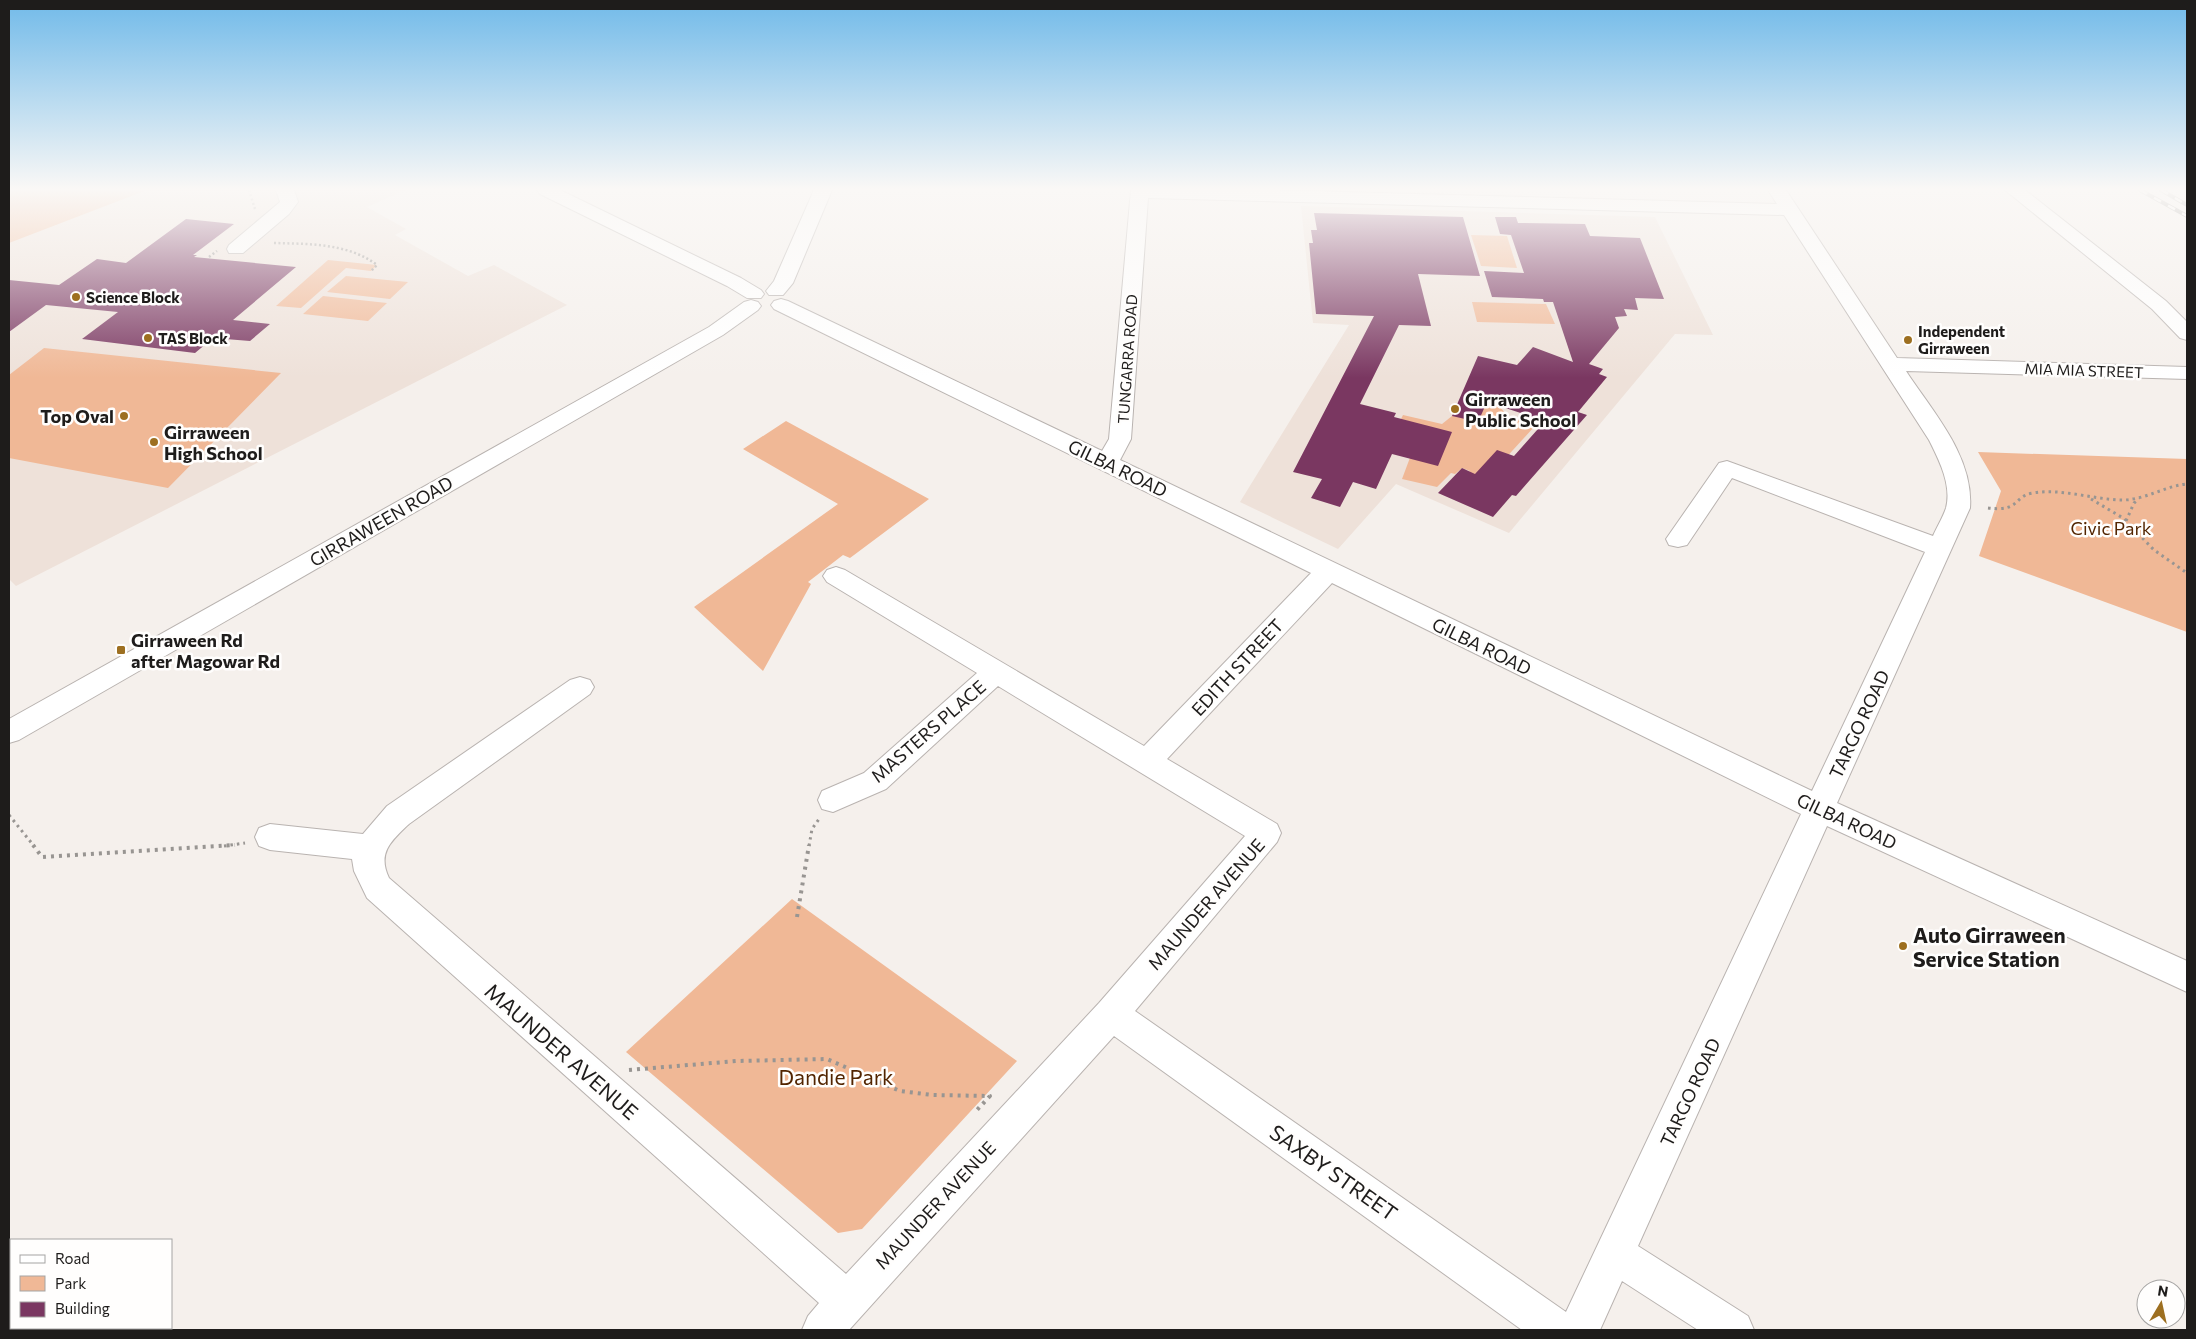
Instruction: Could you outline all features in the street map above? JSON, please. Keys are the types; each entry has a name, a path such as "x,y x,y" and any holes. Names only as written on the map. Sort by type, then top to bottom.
{"street":[{"path":"674,252 734,282 753,300 766,309 778,298 796,252"},
{"name":"TUNGARRA ROAD","path":"1104,461 1113,454 1120,439 1134,252"},
{"name":"TARGO ROAD","path":"1579,1330 1616,1254 1958,508 1959,494 1956,474 1940,440 1818,252"},
{"path":"2093,252 2159,305 2187,334"},
{"name":"GILBA ROAD","path":"778,298 1328,571 1820,809 2187,977"},
{"name":"GIRRAWEEN ROAD","path":"9,732 716,331 753,300"},
{"name":"MIA MIA STREET","path":"1890,364 2187,373"},
{"path":"1678,539 1727,468 1940,548"},
{"name":"EDITH STREET","path":"1146,763 1328,571"},
{"name":"MAUNDER AVENUE","path":"822,1330 1111,1014 1266,833 836,576"},
{"name":"MASTERS PLACE","path":"833,800 875,780 996,672"},
{"name":"MAUNDER AVENUE","path":"580,687 398,815 382,830 372,848 368,865 378,888 847,1301"},
{"path":"270,837 372,848"},
{"name":"SAXBY STREET","path":"1111,1014 1556,1330"},
{"path":"1616,1254 1734,1330"}],"path":[{"path":"354,252 371,258 377,265 371,271"},
{"path":"1988,508 2002,509 2014,506 2021,498 2043,492 2091,498 2140,498 2179,484 2187,484"},
{"path":"2091,498 2126,521 2154,550 2187,573"},
{"path":"2126,521 2134,503 2140,498"},
{"path":"797,917 812,830 833,800"},
{"path":"9,815 42,857 231,846 270,837"},
{"path":"589,1075 653,1067 736,1061 827,1059 900,1091 932,1095 990,1096 978,1110 1001,1133"}],"shaded area":[{"name":"Girraween High School","path":"9,252 426,252 468,276 494,265 567,305 16,586 9,579"},
{"name":"Girraween Public School","path":"1306,252 1672,252 1713,335 1675,334 1509,533 1396,484 1338,549 1240,502 1349,325 1313,323"}],"green space":[{"path":"1477,252 1512,252 1517,268 1481,266"},
{"path":"328,260 377,265 371,271 346,268 301,308 276,306"},
{"path":"346,276 408,282 390,299 327,292"},
{"path":"323,296 387,303 368,321 303,314"},
{"path":"1472,302 1546,304 1555,324 1477,322"},
{"name":"Top Oval","path":"44,348 281,373 168,488 9,458 9,375"},
{"path":"1467,385 1491,399 1511,418 1531,418 1542,400 1554,405 1481,485 1464,478 1470,471 1462,468 1455,474 1451,473 1437,487 1402,479 1411,455 1393,435 1403,415 1442,424 1452,416"},
{"path":"786,421 929,499 850,558 843,555 808,582 811,584 763,671 694,607 838,504 743,449"},
{"name":"Civic Park","path":"1978,452 2187,459 2187,632 1979,556 2001,491"},
{"name":"Dandie Park","path":"792,899 1017,1061 862,1229 838,1233 626,1052"}],"building":[{"path":"140,252 196,252 193,255 197,255 194,257 296,267 233,320 270,324 250,341 213,338 195,353 82,339 118,312 46,305 9,332 9,280 59,285 97,259 126,263"},
{"path":"1310,252 1473,252 1480,276 1418,274 1431,326 1399,325 1360,404 1396,413 1394,417 1452,432 1438,466 1392,454 1376,489 1353,482 1340,507 1311,498 1322,479 1293,472 1374,316 1316,314"},
{"path":"1517,252 1646,252 1664,299 1635,298 1638,310 1624,309 1627,316 1615,317 1619,328 1589,364 1603,369 1599,374 1607,377 1578,412 1587,415 1516,496 1512,495 1493,517 1438,493 1462,468 1475,474 1497,450 1514,456 1545,421 1487,402 1478,422 1452,416 1478,356 1517,365 1533,347 1573,362 1553,302 1544,302 1543,299 1492,297 1484,271 1524,273"}],"place":[{"name":"Science Block","path":"76,297"},
{"name":"TAS Block","path":"148,338"},
{"name":"Independent Girraween","path":"1908,340"},
{"name":"Girraween Public School","path":"1455,409"},
{"name":"Top Oval","path":"124,416"},
{"name":"Girraween High School","path":"154,442"},
{"name":"Girraween Rd after Magowar Rd","path":"121,650"},
{"name":"Auto Girraween Service Station","path":"1903,946"}]}
